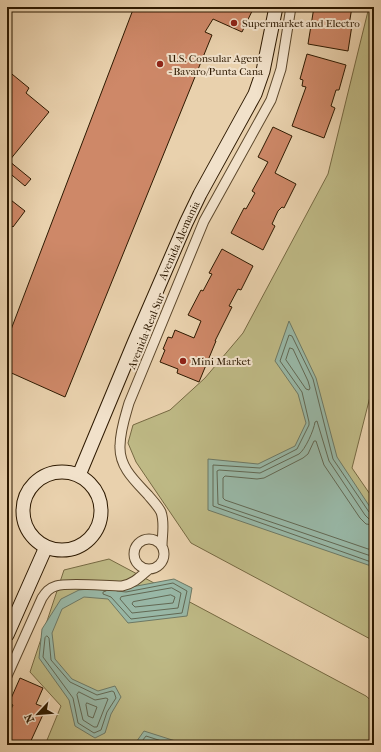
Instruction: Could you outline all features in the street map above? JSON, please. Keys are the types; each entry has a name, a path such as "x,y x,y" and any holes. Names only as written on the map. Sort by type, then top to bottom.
{"street":[{"name":"Avenida Alemania","path":"79,475 134,342 186,223 200,194 255,94 263,71 276,7"},
{"name":"Avenida Real Sur","path":"162,546 163,520 158,506 128,473 122,460 119,446 122,427 129,403 204,221 271,100 281,69 290,7"},
{"path":"56,472 68,472 79,475 95,490 100,500 101,512 94,534 86,542 77,547 62,550 46,547 29,533 24,523 22,512 28,490 36,481 46,475 56,472"},
{"path":"151,539 163,528"},
{"path":"145,539 155,540 162,546 164,551 162,562 154,569 148,570 142,568 137,564 133,557 135,547 139,542 145,539"},
{"path":"7,635 46,547"},
{"path":"137,564 137,579"},
{"path":"7,676 42,598 51,588 64,584 128,585 148,570"}],"shaded area":[{"path":"369,7 374,7 374,381 352,468 374,500 374,641 191,543 136,462 128,443 133,425 170,410 205,378 243,333 328,174"},
{"path":"109,559 366,696 374,703 374,745 45,745 61,706 30,672 64,570"}],"water":[{"path":"289,321 316,378 337,457 374,513 374,567 208,510 208,459 258,464 295,446 306,423 298,394 275,361"},
{"path":"174,579 192,588 187,616 128,623 108,599 84,597 62,609 52,633 55,659 72,679 98,691 115,686 121,697 111,714 105,733 95,738 75,726 69,700 39,658 42,629 61,599 79,590 108,587 126,588"},
{"path":"144,731 188,745 134,745"}],"building":[{"path":"134,7 254,7 242,32 213,19 205,32 212,35 65,397 7,371 7,340"},
{"path":"314,7 352,7 349,25 352,25 348,51 308,44"},
{"path":"307,54 346,65 339,90 336,90 331,106 335,108 324,138 292,126 306,87 302,86 303,80 300,79"},
{"path":"7,70 29,88 26,93 49,112 9,161 31,179 25,186 7,171"},
{"path":"273,127 292,136 275,173 296,184 284,208 282,207 278,211 272,224 275,226 263,250 231,233 244,208 246,209 255,193 252,191 268,162 258,157"},
{"path":"7,197 25,211 13,227 7,222"},
{"path":"222,249 253,266 241,290 238,289 229,306 232,307 215,341 199,382 177,373 178,369 160,362 168,337 172,338 175,330 194,338 201,321 188,315 201,290 203,291 212,274 209,273"},
{"path":"20,678 43,688 36,704 46,708 29,745 7,745 7,717 13,705 9,703"}],"place":[{"name":"Supermarket and Electro","path":"234,23"},
{"name":"U.S. Consular Agent - Bavaro/Punta Cana","path":"160,64"},
{"name":"Mini Market","path":"183,361"}]}
